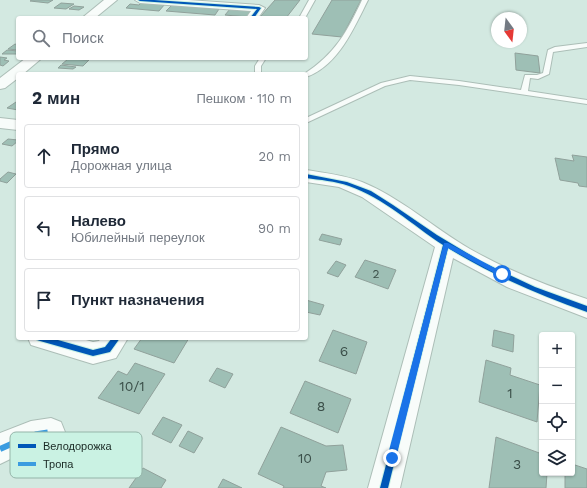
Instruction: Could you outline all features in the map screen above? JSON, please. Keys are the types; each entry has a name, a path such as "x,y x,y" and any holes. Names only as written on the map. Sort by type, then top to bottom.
{"street":[{"path":"91,16 111,0"},
{"path":"140,0 259,8 253,16"},
{"path":"17,72 32,60"},
{"path":"0,85 16,73"},
{"path":"0,123 16,125"},
{"path":"308,176 334,180 357,187 374,196 446,244 539,292 587,309"},
{"path":"384,488 446,244"},
{"path":"47,340 93,353 107,350 114,340"},
{"path":"37,432 51,432"},
{"path":"0,449 10,444"}],"lane":[{"path":"303,16 312,0"},
{"path":"308,74 326,62 347,37 365,0"},
{"path":"524,93 527,76 538,77 546,74 550,51 587,45"},
{"path":"258,72 258,66 262,60"},
{"path":"308,120 383,84 410,78 587,102"}],"building":[{"path":"53,0 48,3 30,1"},
{"path":"275,0 300,0 288,16 261,16"},
{"path":"332,0 361,0 342,37 312,34"},
{"path":"61,3 74,4 66,9 54,8"},
{"path":"141,3 165,4 159,11 126,8 130,4 139,5"},
{"path":"172,5 219,9 215,15 166,11"},
{"path":"74,6 84,7 79,10 69,9"},
{"path":"230,9 252,10 248,16 225,15"},
{"path":"15,44 16,44 16,50 8,49"},
{"path":"7,50 16,51 16,54 2,54"},
{"path":"515,53 538,56 540,73 516,70"},
{"path":"0,57 7,58 4,60 9,61 3,66 0,65"},
{"path":"67,60 89,60 83,66 62,64"},
{"path":"61,65 76,67 73,69 58,68"},
{"path":"16,102 16,110 7,108"},
{"path":"8,139 16,140 16,143 12,146 2,144"},
{"path":"572,155 587,157 587,187 579,186 578,183 560,180 555,158 574,161"},
{"path":"8,172 16,174 7,183 0,181 0,179"},
{"path":"322,234 342,239 340,245 319,240"},
{"path":"365,260 396,270 388,289 355,277"},
{"path":"336,261 346,265 338,277 327,273"},
{"path":"308,301 324,305 320,315 308,312"},
{"path":"333,330 367,342 356,374 319,361"},
{"path":"494,330 514,335 513,352 492,346"},
{"path":"141,340 188,340 174,363 134,349"},
{"path":"486,360 511,368 510,375 539,385 537,422 479,402"},
{"path":"135,363 165,374 139,414 98,398 118,371 127,375"},
{"path":"217,368 233,374 225,388 209,381"},
{"path":"305,381 351,399 338,433 290,413"},
{"path":"163,417 182,425 171,443 152,434"},
{"path":"281,427 326,446 343,445 347,470 326,472 321,486 326,488 283,488 284,486 258,474"},
{"path":"188,431 203,438 194,453 179,446"},
{"path":"496,437 539,453 539,476 547,476 546,488 489,488"},
{"path":"575,465 587,469 587,488 565,488 565,476 575,476"},
{"path":"143,468 166,480 161,488 129,488 136,478 142,478"},
{"path":"223,479 242,488 218,488"}],"marked path":[{"path":"44,432 51,432"},
{"path":"0,449 10,444"}],"cycle path":[{"path":"140,0 259,8 253,16"},
{"path":"308,176 345,183 369,192 435,237 480,264 550,296 587,309"},
{"path":"384,488 446,244"},
{"path":"47,340 93,353 107,350 114,340"}],"route":[{"path":"392,458 446,244 502,274"}]}
